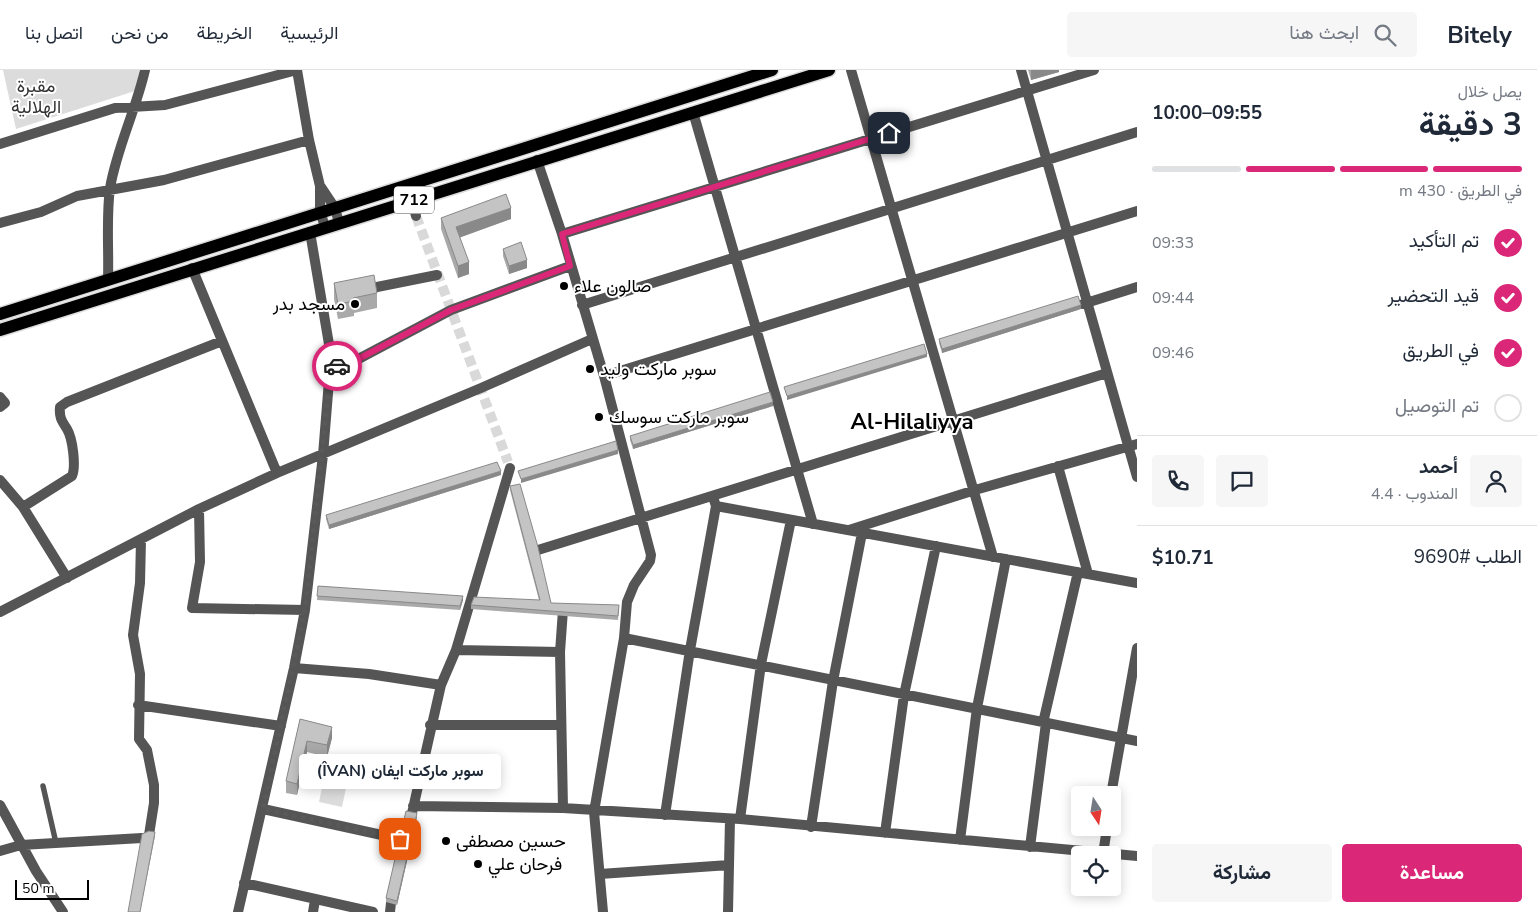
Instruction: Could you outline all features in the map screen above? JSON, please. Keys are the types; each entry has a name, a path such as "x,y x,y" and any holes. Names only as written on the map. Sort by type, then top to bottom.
{"main road":[{"name":"712","path":"0,314 772,70"},
{"name":"712","path":"0,330 192,268 829,70"}],"street":[{"path":"108,280 110,188 122,143 136,106 144,70"},
{"path":"0,144 115,108 175,103 297,70 309,140 320,186 320,212 325,227"},
{"path":"851,70 994,557"},
{"path":"1021,70 1068,233 1084,303 1133,445 1137,477"},
{"path":"562,234 1094,70"},
{"path":"692,112 778,397 813,524"},
{"path":"582,305 1137,132"},
{"path":"0,223 41,212 77,196 110,188 164,180 309,140"},
{"path":"537,160 562,234 604,376 650,548 650,561 634,585 621,613 624,638 594,812 603,912"},
{"path":"320,186 335,208 339,223"},
{"path":"412,201 416,216"},
{"path":"604,376 1137,211"},
{"path":"238,912 263,809 305,610 312,594 315,524 331,367 310,232"},
{"path":"331,367 347,365 451,310 570,266"},
{"path":"192,268 277,473"},
{"path":"356,292 437,274"},
{"path":"1084,303 1137,287"},
{"path":"1,610 67,578 198,509 277,473 592,339"},
{"path":"23,507 72,476 76,468 70,437 59,416 60,407 67,402 222,341"},
{"path":"538,550 643,518 715,501 798,469 1107,372"},
{"path":"0,397 5,403 0,407"},
{"path":"848,530 975,490 1133,445"},
{"path":"499,471 509,465"},
{"path":"509,465 516,482"},
{"path":"509,465 456,650 441,685 430,724 412,811 563,808 594,812 735,819 1071,851"},
{"path":"1030,847 1044,723 1083,573 1058,466"},
{"path":"0,480 23,507 67,578"},
{"path":"715,501 791,520 1137,583"},
{"path":"665,815 715,501"},
{"path":"198,509 198,541 201,549 192,608 305,610"},
{"path":"728,912 729,865 735,819 761,664 791,520"},
{"path":"315,524 327,524"},
{"path":"811,827 833,681 862,532"},
{"path":"0,851 21,845 146,836 154,802 154,785 147,750 139,739 138,705 140,674 133,635 140,583 141,540"},
{"path":"885,833 904,695 936,546"},
{"path":"960,840 976,708 1006,559"},
{"path":"563,610 560,652 563,808"},
{"path":"624,638 1137,741"},
{"path":"1113,786 1137,648"},
{"path":"456,650 560,652"},
{"path":"294,668 368,674 441,685"},
{"path":"138,705 281,726"},
{"path":"430,724 561,725"},
{"path":"0,805 46,888 63,912"},
{"path":"263,809 400,839"},
{"path":"1121,855 1137,856"},
{"path":"600,874 729,865"},
{"path":"244,883 373,912"},
{"path":"312,912 315,900"}],"lane":[{"path":"43,786 56,843"}],"green space":[{"name":"مقبرة الهلالية","path":"3,70 139,70 138,90 16,129"},
{"path":"328,759 351,764 342,807 319,802"}],"building":[{"path":"506,194 511,208 456,227 469,262 458,266 441,218"},
{"path":"521,242 527,260 509,266 503,249"},
{"path":"374,275 377,293 353,298 354,301 338,304 334,283"},
{"path":"1078,296 1081,305 942,349 939,339"},
{"path":"924,344 927,354 787,396 784,387"},
{"path":"770,392 773,402 633,445 630,436"},
{"path":"616,441 618,450 521,479 518,471"},
{"path":"497,462 501,471 329,525 326,515"},
{"path":"520,484 538,547 551,603 619,605 618,616 471,605 474,597 540,600 510,486"},
{"path":"318,586 463,596 460,606 317,596"},
{"path":"300,719 332,727 327,745 307,741 297,784 286,781"},
{"path":"406,811 417,813 397,901 386,898"},
{"path":"149,831 155,832 140,912 128,912 142,834"}],"tunnel":[{"path":"416,216 508,462"}],"way so far":[{"path":"337,366 331,367 305,610 263,809 400,839"}],"place":[{"name":"صالون علاء","path":"564,286"},
{"name":"مسجد بدر","path":"355,304"},
{"name":"سوبر ماركت وليد","path":"590,369"},
{"name":"سوبر ماركت سوسك","path":"599,417"},
{"name":"سوبر ماركت ايفان (ÎVAN)","path":"400,839"},
{"name":"حسين مصطفى","path":"446,841"},
{"name":"فرحان علي","path":"478,864"}],"district":[{"name":"Al-Hilaliyya","path":"912,422"}],"route":[{"path":"337,366 347,365 451,310 570,266 562,234 889,133"}]}
